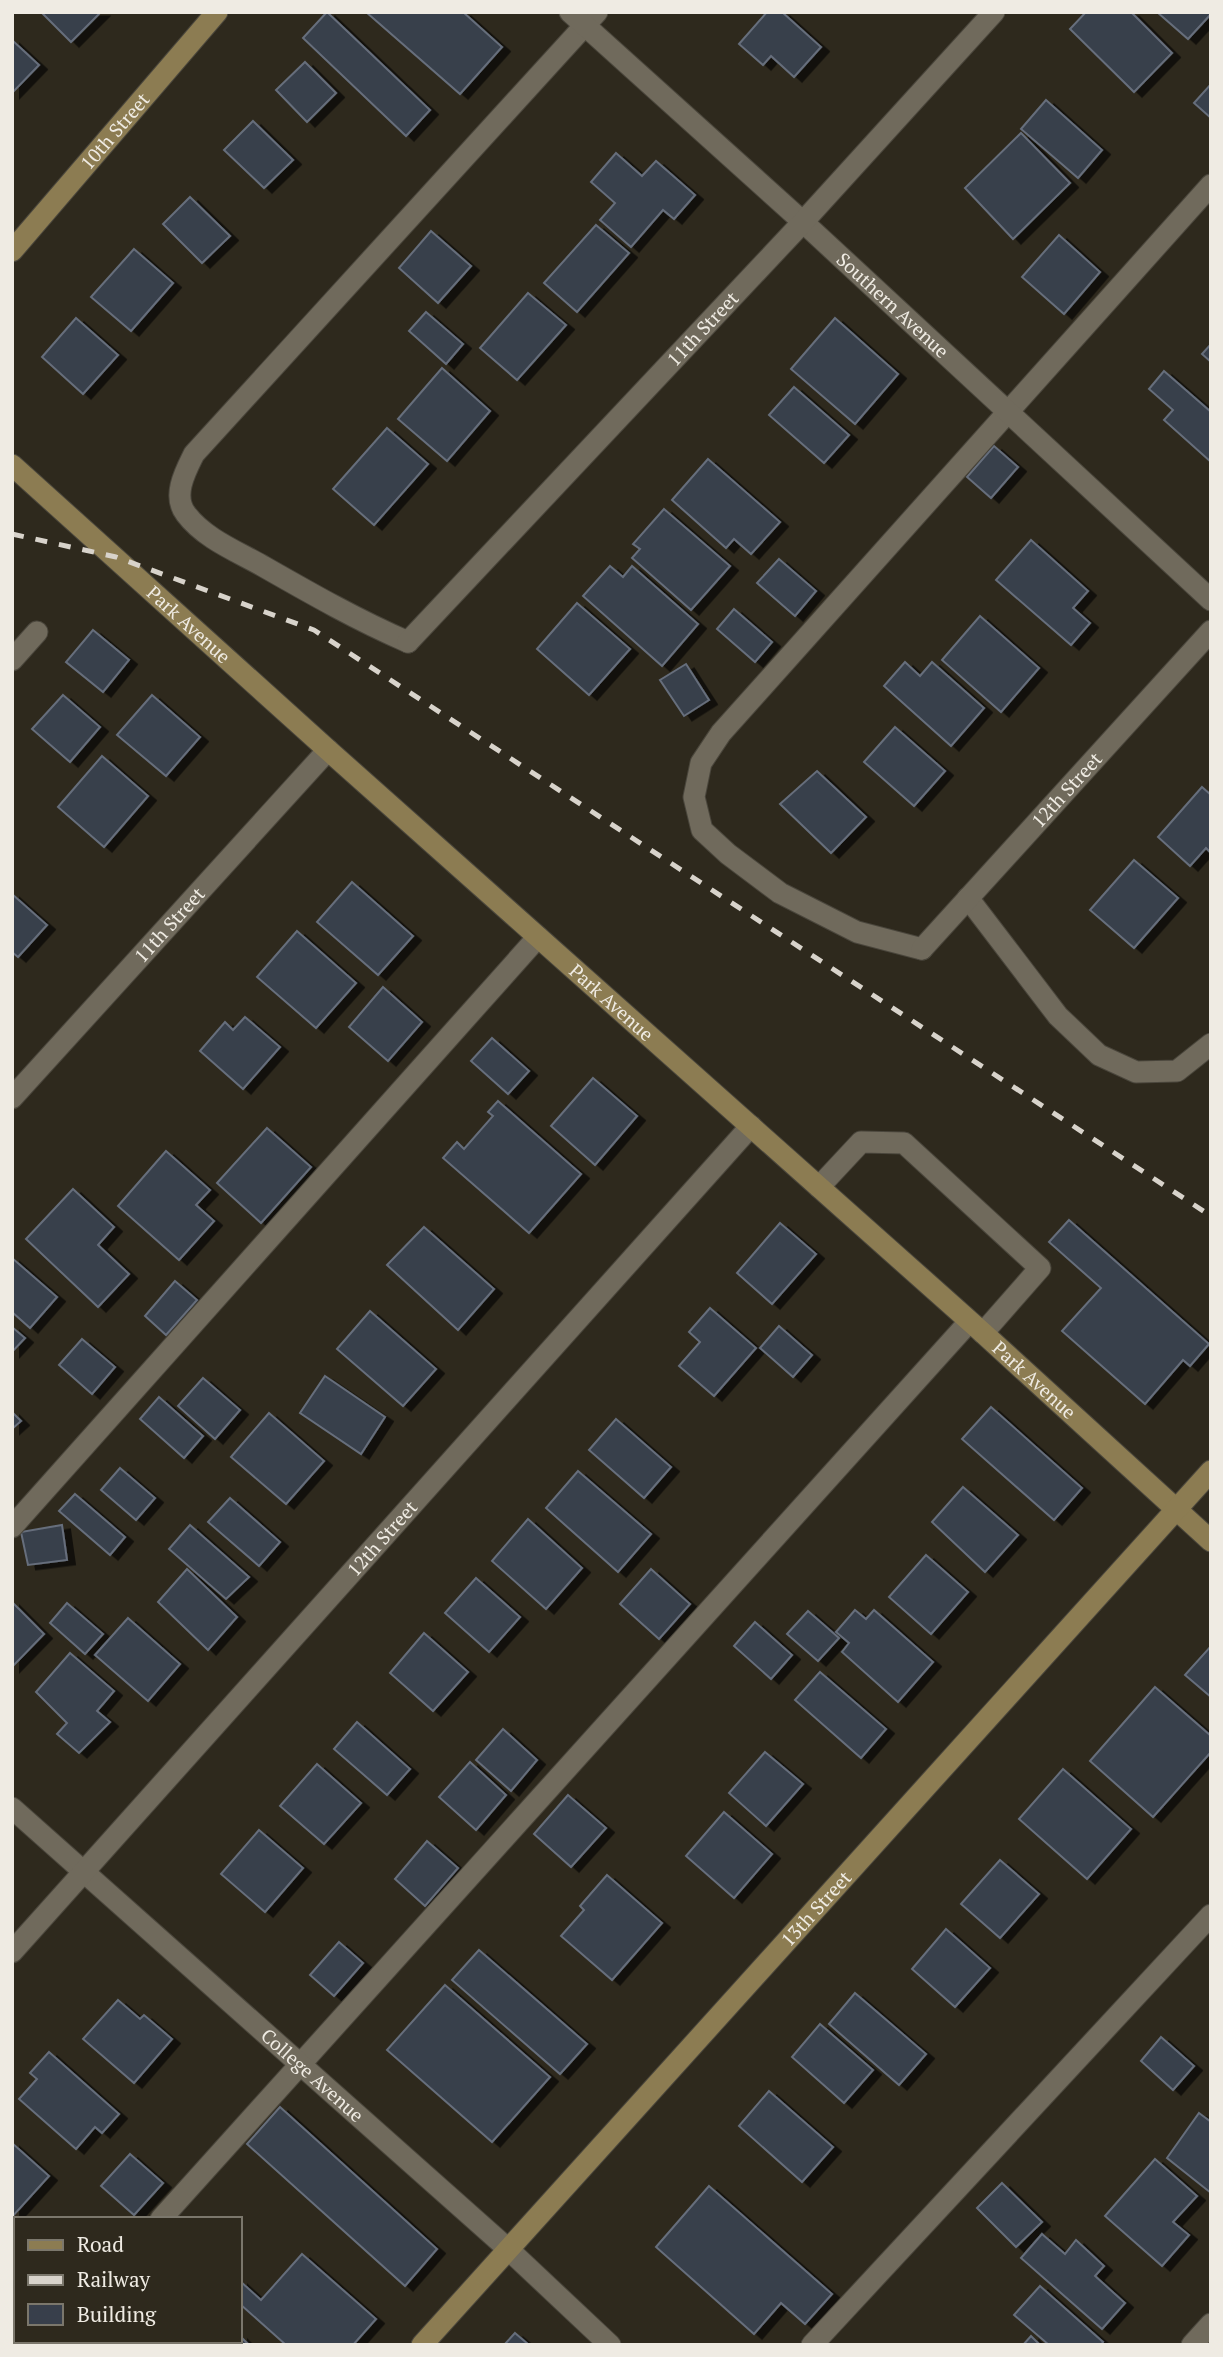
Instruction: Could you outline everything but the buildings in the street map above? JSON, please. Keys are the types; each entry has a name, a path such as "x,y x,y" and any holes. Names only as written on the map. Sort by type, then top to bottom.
{"street":[{"name":"10th Street","path":"12,251 217,12"},
{"name":"11th Street","path":"584,17 194,454 181,479 181,501 185,513 211,537 362,622 408,642 803,222 994,12"},
{"name":"Southern Avenue","path":"584,17 1211,600"},
{"path":"1009,413 1211,185"},
{"name":"12th Street","path":"1009,413 721,733 701,763 694,797 702,830 728,854 780,893 858,932 922,949 1211,631"},
{"name":"Park Avenue","path":"12,465 976,1327 1211,1541"},
{"path":"12,660 37,632"},
{"name":"11th Street","path":"12,1098 328,750"},
{"path":"968,898 1058,1016 1099,1055 1136,1072 1177,1071 1211,1044"},
{"path":"12,1527 538,937"},
{"name":"12th Street","path":"12,1952 751,1126"},
{"path":"163,2217 976,1327 1040,1268 904,1143 861,1142 819,1187"},
{"name":"13th Street","path":"422,2345 1211,1471"},
{"name":"College Avenue","path":"12,1808 508,2249 610,2345"},
{"path":"812,2345 1211,1915"},
{"path":"1192,2345 1211,2324"}],"railway":[{"path":"12,534 116,557 314,630 1211,1216"}]}
